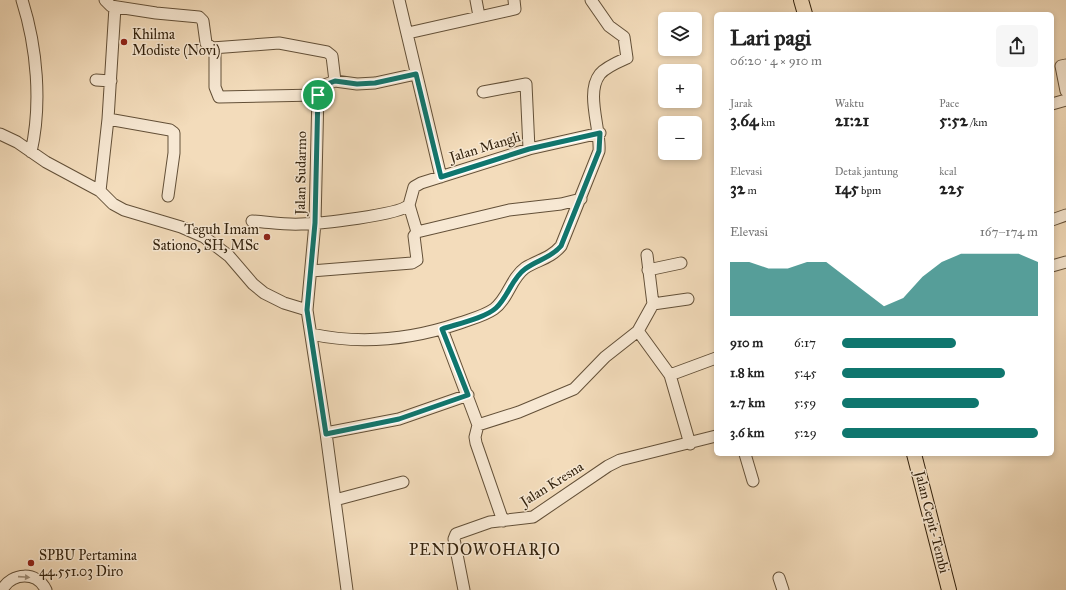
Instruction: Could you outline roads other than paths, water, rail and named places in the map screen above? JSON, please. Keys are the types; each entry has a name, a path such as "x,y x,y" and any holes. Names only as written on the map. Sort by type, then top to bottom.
{"main road":[{"path":"802,0 805,12"},
{"name":"Jalan Cepit-Tembi","path":"915,456 948,587"}],"street":[{"path":"22,0 32,39 35,74 36,114 31,152"},
{"path":"105,0 108,4 115,7 198,17 203,21 206,42 215,48 279,43 327,52 332,56 335,81"},
{"path":"399,0 441,177"},
{"path":"476,0 479,16"},
{"path":"408,33 515,9 514,0"},
{"path":"311,334 339,339 368,341 406,337 442,329 486,314 495,308 523,271 549,257 558,250 565,240 599,151 600,133 594,102 596,81 600,74 627,58 626,42 622,35 609,26 591,0"},
{"path":"100,191 108,119 115,7"},
{"path":"215,48 215,87 219,97 318,95 320,88 335,81 357,84 375,83 416,74"},
{"path":"1066,65 1061,66 1066,91"},
{"path":"96,80 111,81"},
{"path":"482,92 526,84 529,149"},
{"name":"Jalan Sudarmo","path":"318,95 315,223 307,310 326,434 347,590"},
{"path":"1054,103 1066,100"},
{"path":"108,119 170,130 174,134 174,153 168,196"},
{"name":"Jalan Mangli","path":"409,205 416,185 529,149 600,133"},
{"path":"0,134 100,191 113,204 124,210 181,227 204,238 229,256 253,284 264,293 284,303 307,310"},
{"path":"417,232 509,210 561,204 581,199"},
{"path":"252,221 290,224 315,223 358,218 399,210 409,205 417,232 414,236 417,256 415,262 311,271"},
{"path":"1054,219 1066,215"},
{"path":"478,425 519,412 574,389 605,357 638,331 653,304 647,255"},
{"path":"1054,265 1066,262"},
{"path":"648,270 681,263"},
{"path":"653,304 688,298"},
{"path":"442,329 478,425 476,430 476,443 504,521"},
{"path":"638,331 670,375 690,444"},
{"path":"670,375 714,359"},
{"path":"326,434 399,419 468,395"},
{"name":"Jalan Kresna","path":"464,590 454,536 490,522 533,517 608,466 620,460 690,444 714,437"},
{"path":"746,456 753,481"},
{"path":"335,500 403,482"},
{"path":"2,590 10,580 23,576 39,580 46,590"},
{"path":"779,578 783,590"}],"place":[{"name":"Khilma Modiste (Novi)","path":"124,42"},
{"name":"Teguh Imam Sationo, SH, MSc","path":"267,237"},
{"name":"SPBU Pertamina 44.551.03 Diro","path":"31,563"}],"district":[{"name":"PENDOWOHARJO","path":"485,549"}]}
